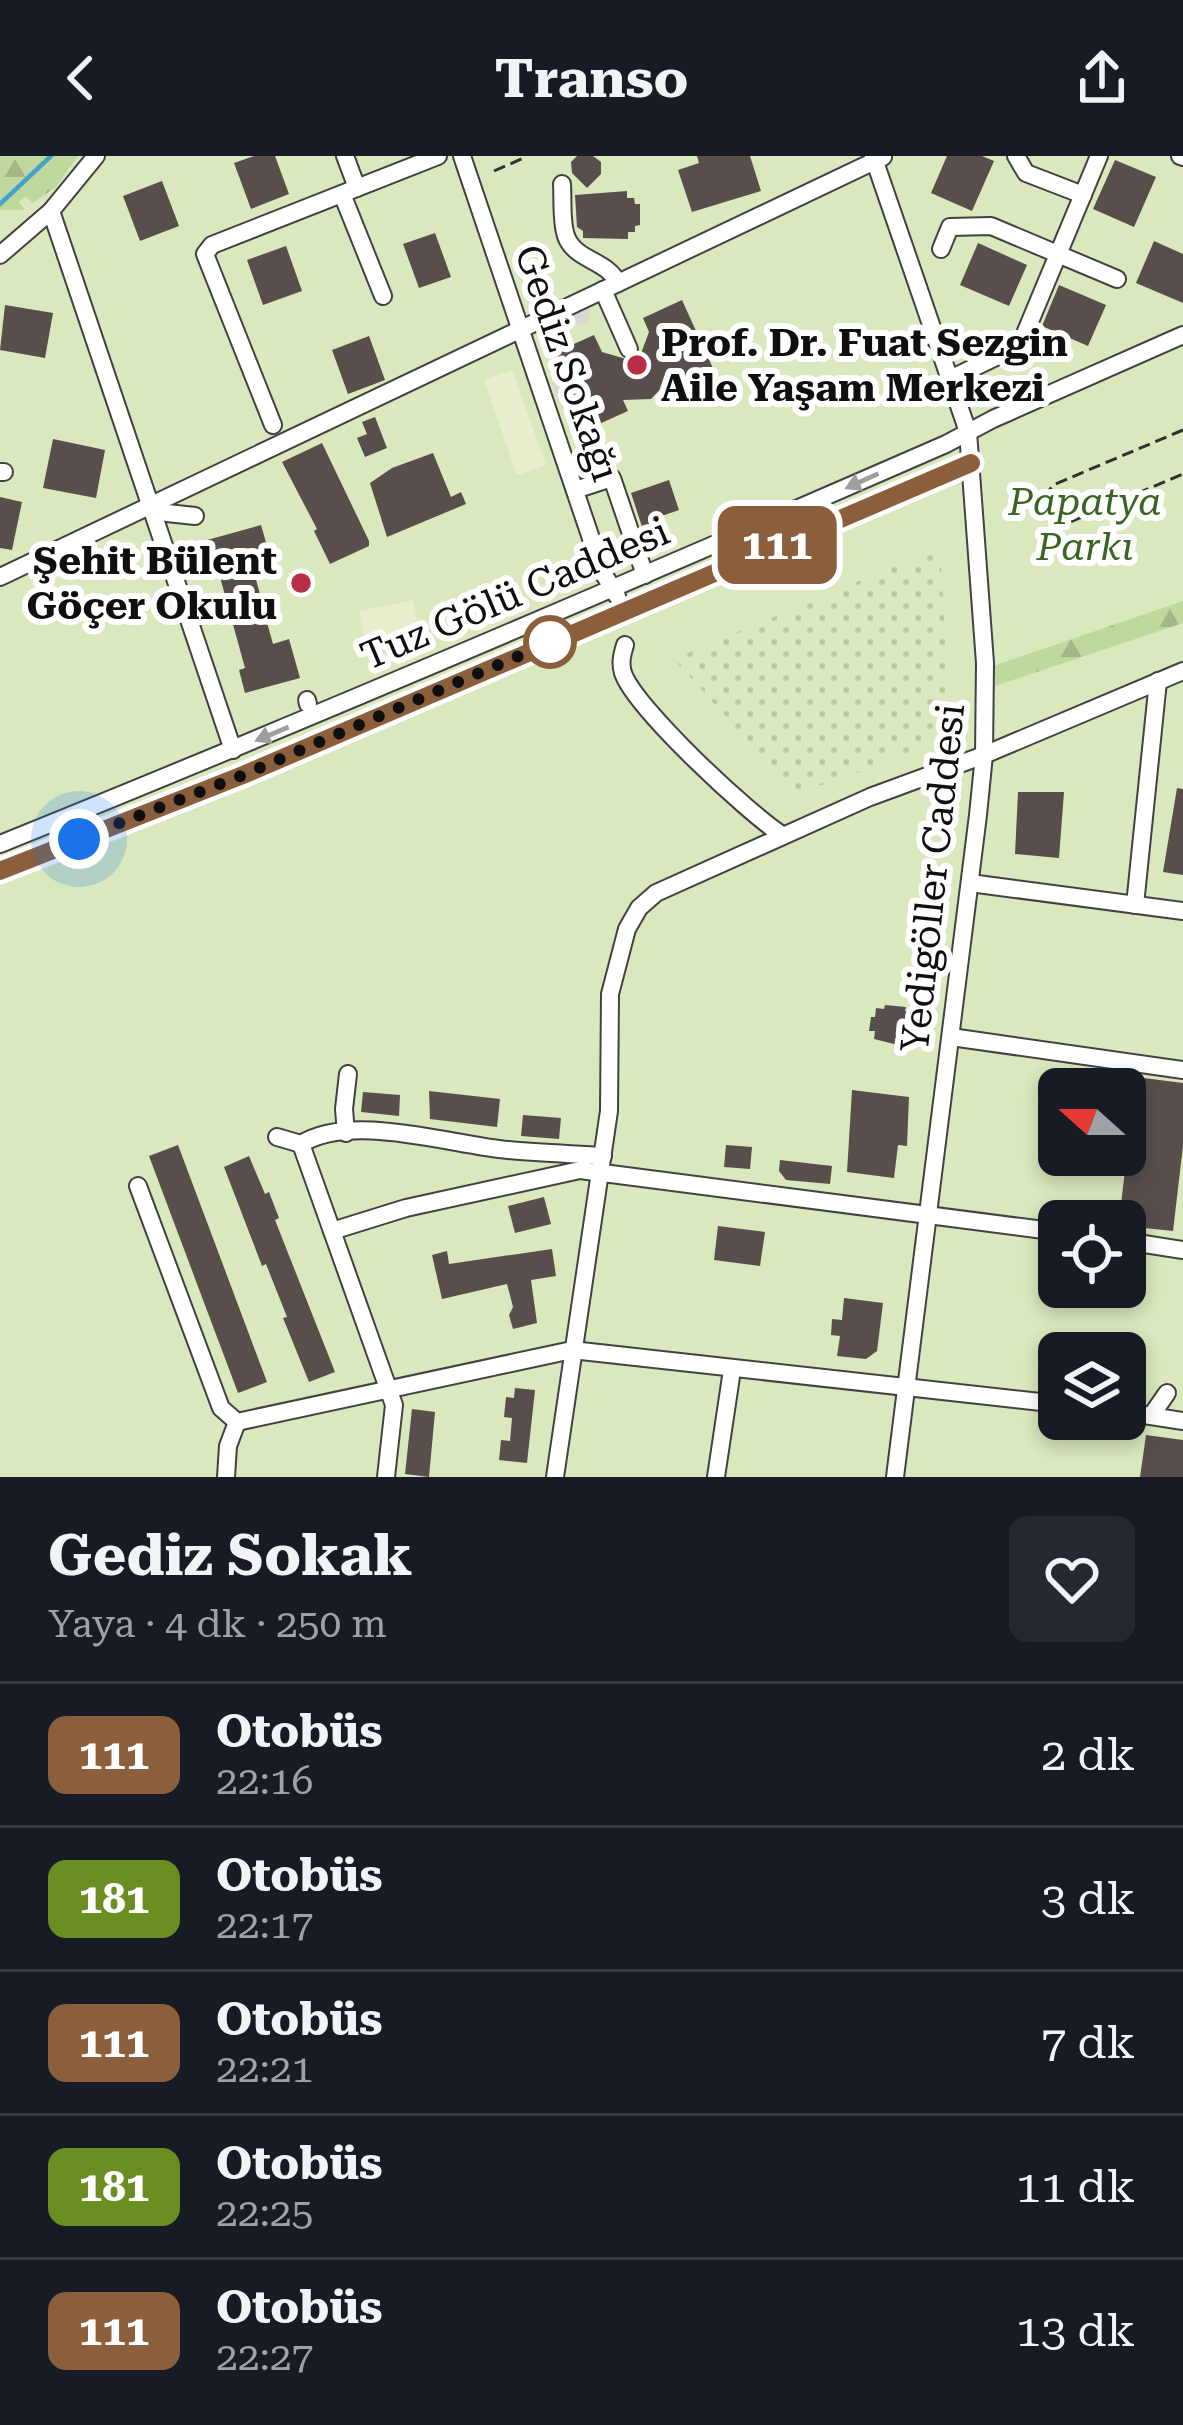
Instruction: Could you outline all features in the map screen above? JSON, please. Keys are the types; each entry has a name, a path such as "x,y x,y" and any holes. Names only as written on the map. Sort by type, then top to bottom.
{"street":[{"path":"0,256 51,211 96,156"},
{"path":"345,156 350,191 383,296"},
{"path":"273,424 206,254 212,245 438,156"},
{"name":"Gediz Sokağı","path":"462,156 520,329 556,417 602,571 625,610"},
{"path":"1016,156 1026,173 1083,195"},
{"path":"950,379 1020,342 1099,156"},
{"path":"0,577 520,329 571,310 610,286 878,158"},
{"name":"Yedigöller Caddesi","path":"878,158 968,433 985,663 984,755 970,883 895,1477"},
{"path":"562,184 565,232 573,250 611,268 611,309 629,349"},
{"path":"51,211 233,750"},
{"path":"941,249 950,227 991,226 1117,280"},
{"name":"Tuz Gölü Caddesi","path":"0,844 613,589 1183,335"},
{"name":"Tuz Gölü Caddesi","path":"0,871 243,775 971,463"},
{"path":"575,490 612,478 645,575"},
{"path":"149,505 195,516"},
{"path":"625,645 623,672 649,710 782,835"},
{"path":"555,1477 602,1164 612,1070 610,994 627,929 639,908 656,893 782,835 1183,670"},
{"path":"1135,905 1158,681"},
{"path":"970,883 1183,911"},
{"path":"951,1037 1183,1070"},
{"path":"346,1133 348,1074"},
{"path":"277,1137 301,1144 320,1136 374,1132 1038,1229"},
{"path":"301,1144 394,1405 386,1477"},
{"path":"332,1231 406,1208 602,1164"},
{"path":"138,1186 221,1408 237,1422"},
{"path":"1146,1244 1183,1250"},
{"path":"237,1422 572,1350 1038,1402"},
{"path":"716,1477 732,1370"},
{"path":"1150,1416 1167,1393"},
{"path":"1146,1415 1183,1421"},
{"path":"226,1477 228,1446 237,1422"}],"path":[{"path":"494,171 526,157"},
{"path":"1183,430 1053,485 1046,495 1046,507 1057,521 1070,522 1183,474"}],"green space":[{"name":"Papatya Parkı","path":"0,156 1183,156 1183,1477 0,1477"},
{"path":"0,156 78,156 56,187 33,203 26,196 19,202 25,210 0,210"},
{"path":"512,370 546,465 517,475 484,380"},
{"path":"940,547 951,739 796,794 674,659"},
{"path":"413,600 419,630 365,641 359,611"},
{"path":"1183,601 1183,623 995,686 993,666"}],"building":[{"path":"275,156 289,194 251,209 234,163"},
{"path":"577,156 593,156 601,162 601,174 587,188 572,173 571,162"},
{"path":"697,156 750,156 761,191 692,212 678,170 699,163"},
{"path":"947,156 982,156 994,161 972,211 931,193"},
{"path":"1115,160 1156,177 1134,227 1093,209"},
{"path":"162,181 179,226 140,241 123,196"},
{"path":"627,191 627,198 640,204 640,225 635,232 628,232 628,239 583,238 577,227 575,195"},
{"path":"435,233 451,277 419,288 403,244"},
{"path":"1154,241 1183,254 1183,303 1136,283"},
{"path":"978,243 1027,265 1009,306 960,285"},
{"path":"286,246 302,291 263,305 247,260"},
{"path":"1059,285 1106,305 1088,346 1042,326"},
{"name":"Prof. Dr. Fuat Sezgin Aile Yaşam Merkezi","path":"682,300 716,375 677,393 670,379 651,399 623,400 628,411 588,429 556,352 594,335 602,352 633,361 640,356 649,332 643,318"},
{"path":"5,305 53,313 45,358 0,350"},
{"path":"369,336 385,380 348,394 332,350"},
{"path":"375,417 387,448 365,457 357,438 367,434 362,422"},
{"path":"53,439 105,450 96,498 43,488"},
{"path":"322,443 369,541 369,546 330,564 282,462"},
{"path":"433,453 451,497 461,492 466,504 387,537 370,483 392,468"},
{"path":"669,480 679,510 653,519 660,541 648,545 631,493"},
{"path":"0,497 22,502 12,550 0,548"},
{"path":"261,525 273,567 254,572 261,598 268,596 274,617 266,619 273,644 289,639 300,678 245,693 239,670 245,668 215,559 205,561 200,542"},
{"path":"1177,788 1183,789 1183,875 1163,872"},
{"path":"1018,792 1064,792 1059,858 1015,854"},
{"path":"885,1005 914,1012 910,1043 902,1046 874,1039 875,1031 869,1031 871,1017"},
{"path":"1146,1078 1183,1083 1183,1146 1173,1231 1146,1228 1146,1200 1121,1200 1124,1176 1146,1176"},
{"path":"852,1090 909,1097 907,1146 898,1145 894,1178 847,1172"},
{"path":"429,1091 500,1099 497,1127 430,1119"},
{"path":"363,1092 400,1095 399,1116 361,1112"},
{"path":"523,1115 561,1118 559,1139 521,1136"},
{"path":"178,1145 267,1382 238,1393 149,1156"},
{"path":"726,1145 752,1147 750,1169 724,1167"},
{"path":"249,1156 265,1194 269,1192 279,1218 275,1220 335,1372 309,1382 224,1167"},
{"path":"780,1160 832,1166 830,1184 786,1180 779,1171"},
{"path":"544,1197 551,1224 515,1233 508,1206"},
{"path":"718,1226 765,1232 760,1266 714,1260"},
{"path":"552,1249 556,1276 531,1280 537,1323 513,1329 507,1284 442,1299 432,1255 447,1251 449,1264"},
{"path":"844,1298 883,1303 877,1351 866,1359 837,1356 840,1336 831,1335 832,1319 842,1320"},
{"path":"515,1388 535,1390 527,1463 499,1460 501,1440 510,1441 512,1418 504,1417 506,1397 514,1398"},
{"path":"412,1409 435,1412 429,1477 405,1474"},
{"path":"1146,1435 1183,1440 1183,1477 1140,1477"}],"waterway":[{"path":"0,204 51,156"}],"tunnel":[{"path":"573,314 592,317"},
{"path":"558,377 572,411 562,415"}],"bus line":[{"name":"111","path":"0,871 243,775 971,463"}],"place":[{"name":"Prof. Dr. Fuat Sezgin Aile Yaşam Merkezi","path":"637,365"},
{"name":"Şehit Bülent Göçer Okulu","path":"301,583"}],"route":[{"path":"79,839 243,775 558,639 550,642"}]}
